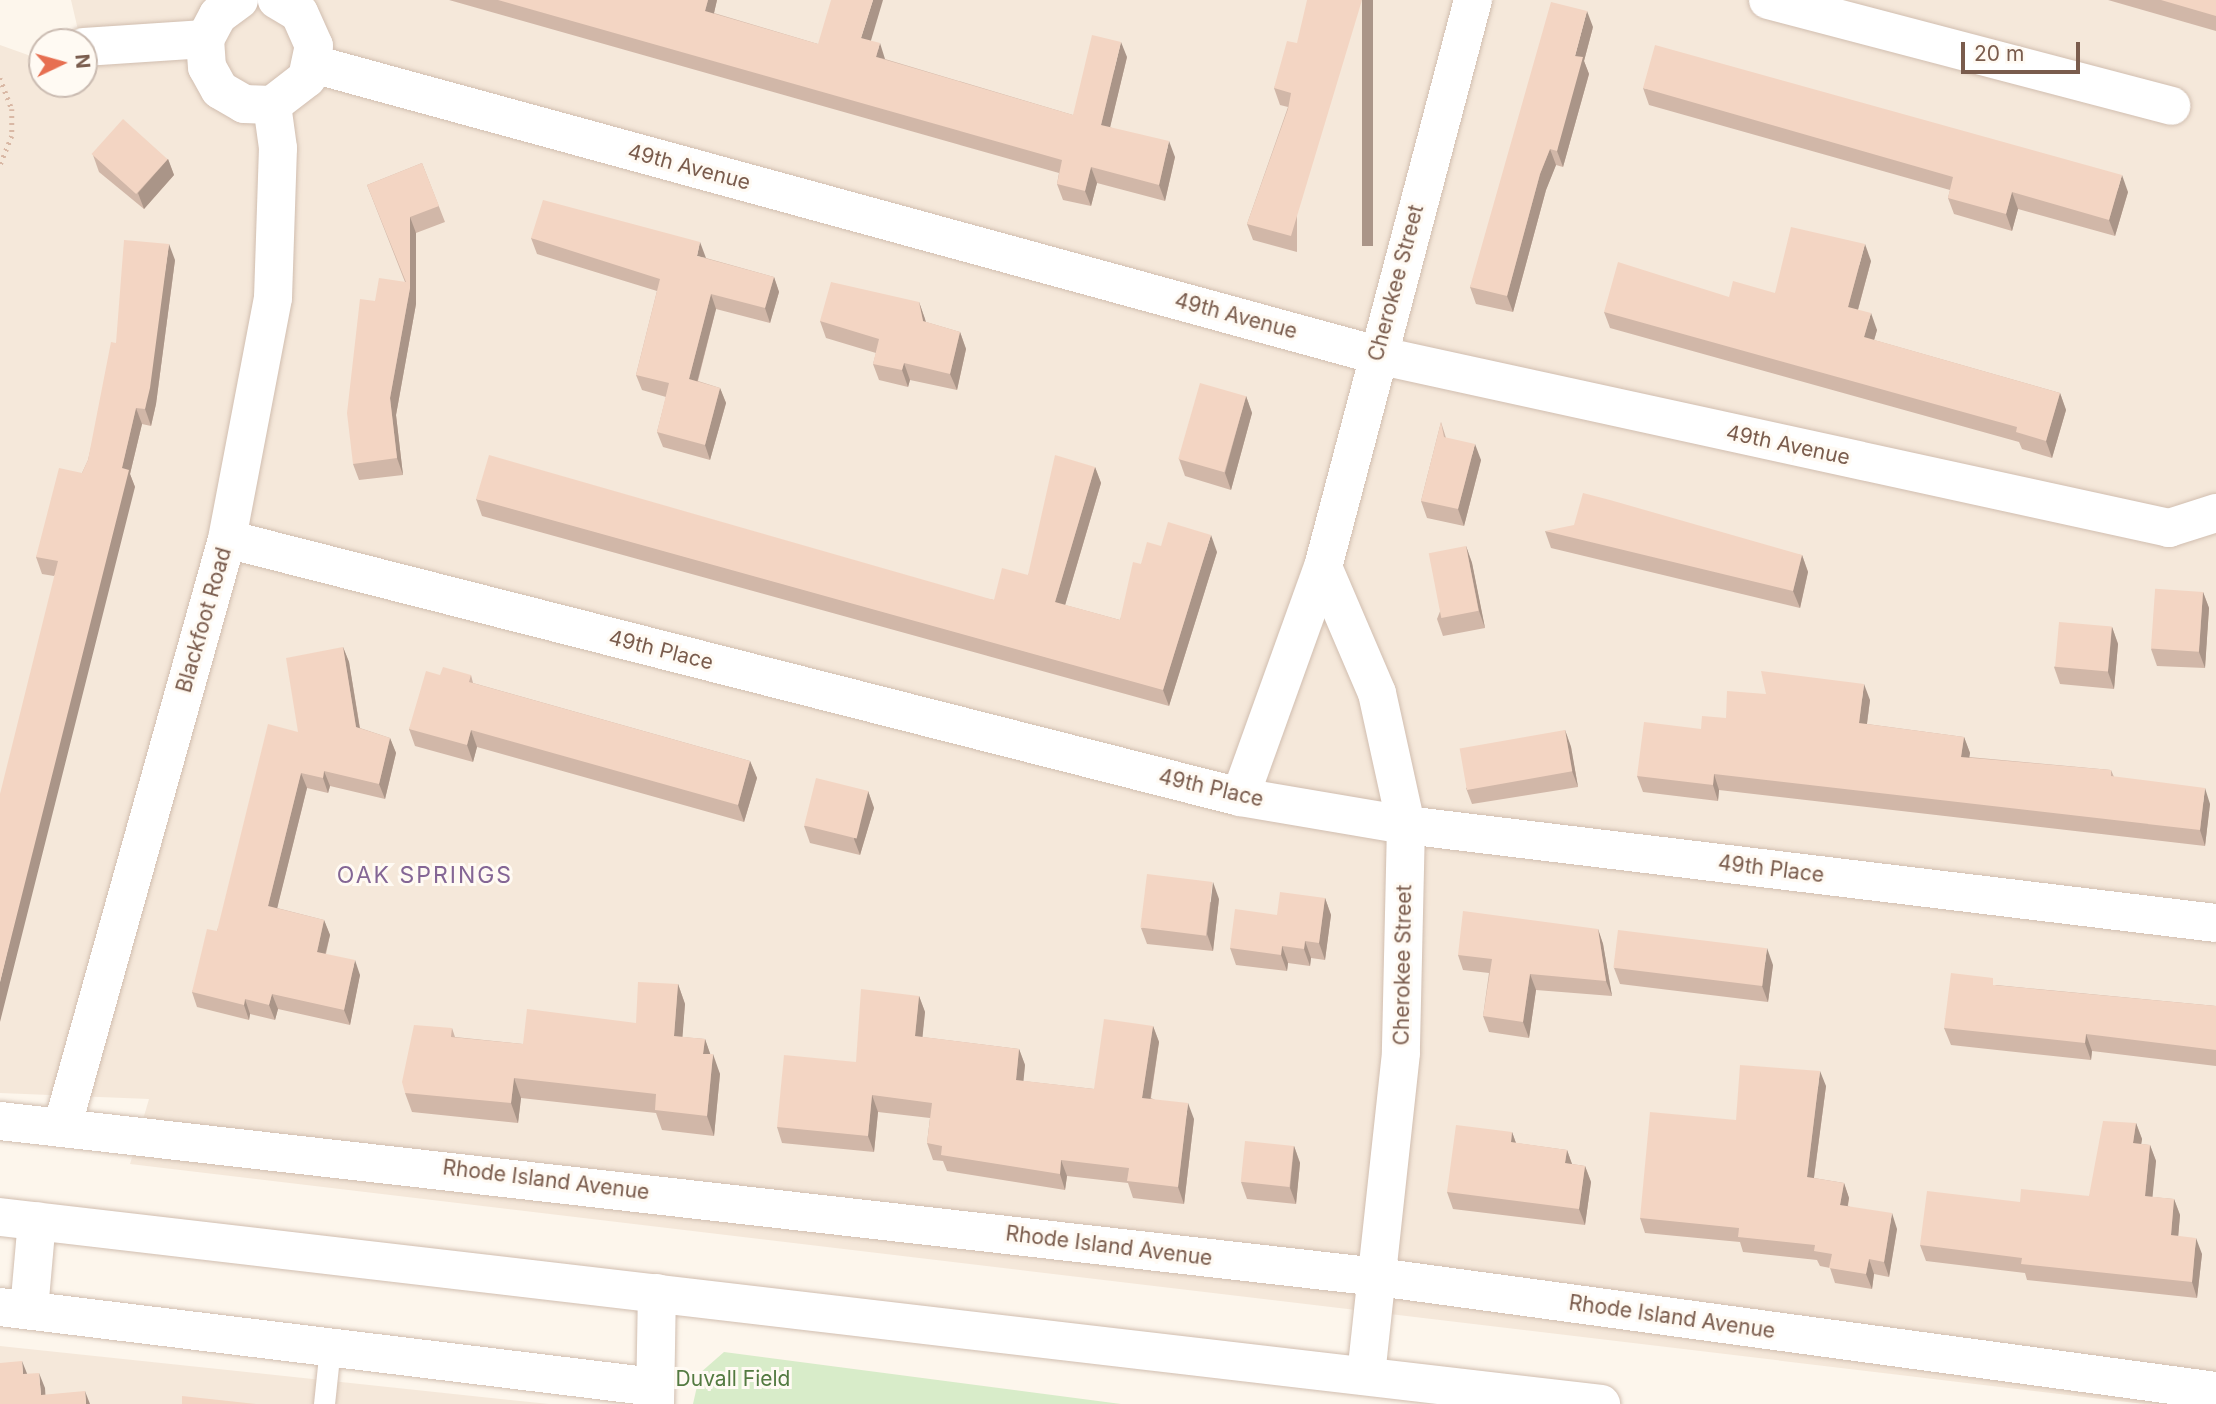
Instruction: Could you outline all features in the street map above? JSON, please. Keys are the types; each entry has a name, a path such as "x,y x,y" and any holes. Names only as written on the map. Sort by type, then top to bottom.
{"street":[{"path":"239,0 218,15 205,39 206,67 220,90 244,104 272,105 298,90 313,64 309,28 277,0"},
{"name":"Cherokee Street","path":"1240,797 1323,567 1473,0"},
{"path":"1768,0 2171,107"},
{"path":"98,46 205,39"},
{"name":"49th Avenue","path":"313,64 1377,355 2169,528 2216,513"},
{"name":"Blackfoot Road","path":"63,1124 227,539 273,298 278,148 272,105"},
{"name":"49th Place","path":"227,539 1240,797 1406,825 2216,923"},
{"name":"Cherokee Street","path":"1323,567 1377,693 1406,825 1401,1053 1366,1375"},
{"name":"Rhode Island Avenue","path":"0,1121 63,1124 1378,1277 2216,1391"},
{"path":"657,1293 655,1395 330,1347 15,1309 18,1219 1366,1375 1409,1392 1601,1404"}],"lane":[{"path":"324,1404 330,1347"}],"path":[{"path":"0,78 12,109 12,136 0,165"}],"shaded area":[{"path":"71,0 2216,0 2216,1404 2144,1404 130,1164 149,1099 0,1093 0,45 28,55 28,98 98,98 98,28 78,28"},
{"path":"0,1346 549,1404 0,1404"}],"green space":[{"name":"Duvall Field","path":"724,1352 1121,1404 693,1404 700,1373"}],"building":[{"path":"498,0 708,0 705,11 818,44 831,0 873,0 861,38 880,43 876,57 1073,115 1092,35 1121,42 1101,125 1169,141 1159,185 1091,167 1085,191 1057,184 1062,160"},
{"path":"1307,0 1362,0 1291,236 1247,224 1288,109 1291,93 1274,88 1287,41 1297,43"},
{"path":"2161,0 2216,0 2216,16"},
{"path":"1551,2 1587,11 1575,56 1583,57 1557,151 1550,149 1540,174 1507,296 1470,287"},
{"path":"1655,45 2122,175 2109,220 2012,192 2006,214 1948,198 1953,177 1643,88"},
{"path":"123,119 168,159 136,194 92,154"},
{"path":"422,163 439,206 410,217 410,288 390,398 397,458 353,464 347,413 360,299 375,301 379,278 406,282 367,185"},
{"path":"543,200 700,242 697,256 774,277 765,308 711,294 689,379 720,388 705,445 657,432 669,383 636,375 660,279 531,238"},
{"path":"1791,227 1865,244 1848,307 1871,313 1864,337 2060,393 2046,441 2016,432 2017,427 1604,312 1618,262 1729,297 1733,281 1775,293"},
{"path":"124,240 169,244 150,388 145,409 136,408 122,468 129,470 0,982 0,794 58,561 36,557 59,468 82,473 88,460 111,342 116,343"},
{"path":"831,282 919,302 923,321 960,332 950,374 904,363 902,370 873,364 879,339 820,321"},
{"path":"1200,383 1246,396 1224,472 1178,459"},
{"path":"1441,422 1444,437 1475,444 1458,509 1421,501"},
{"path":"489,455 994,600 1002,568 1028,575 1055,455 1095,467 1055,602 1120,620 1133,562 1141,564 1147,542 1161,546 1168,522 1211,535 1163,690 476,499"},
{"path":"1583,493 1802,555 1793,591 1545,531 1574,525"},
{"path":"1466,546 1479,611 1441,618 1429,553"},
{"path":"2155,589 2203,592 2199,652 2151,649"},
{"path":"2059,622 2112,627 2108,671 2055,667"},
{"path":"343,647 356,727 390,738 379,784 324,771 323,778 301,773 268,906 324,920 317,952 355,960 344,1010 272,994 269,1005 245,999 244,1005 192,992 207,929 217,931 268,724 298,732 286,658"},
{"path":"443,667 471,675 469,682 750,761 738,805 471,730 467,745 409,729 426,671 440,675"},
{"path":"1761,671 1864,684 1859,723 1964,737 1961,757 2111,770 2111,776 2205,788 2200,830 1714,774 1713,785 1637,776 1644,722 1701,729 1702,716 1726,718 1727,691 1766,694"},
{"path":"1565,730 1572,771 1467,790 1460,749"},
{"path":"816,778 868,791 857,839 804,826"},
{"path":"1147,874 1213,882 1206,936 1140,928"},
{"path":"1280,892 1325,898 1319,943 1305,941 1304,949 1282,946 1281,955 1230,948 1235,909 1277,915"},
{"path":"1463,911 1598,929 1606,981 1530,974 1523,1022 1483,1016 1492,959 1458,955"},
{"path":"1618,930 1767,948 1762,986 1613,968"},
{"path":"1951,973 1993,978 1993,985 2216,1006 2216,1050 2086,1034 2085,1043 1944,1028"},
{"path":"638,982 678,984 674,1036 705,1039 703,1054 713,1054 707,1116 655,1110 656,1094 514,1078 511,1103 405,1093 402,1082 414,1025 452,1028 451,1037 523,1044 527,1009 636,1023"},
{"path":"861,989 919,996 915,1036 1019,1049 1016,1080 1094,1089 1104,1019 1153,1026 1142,1098 1188,1103 1178,1187 1127,1181 1129,1168 1061,1160 1060,1174 941,1155 942,1146 927,1143 932,1103 872,1095 868,1136 777,1127 784,1055 856,1062"},
{"path":"1740,1065 1820,1071 1807,1177 1844,1183 1840,1205 1892,1213 1884,1262 1869,1259 1866,1274 1829,1268 1832,1254 1814,1251 1815,1245 1738,1237 1739,1228 1640,1218 1650,1112 1736,1120"},
{"path":"2103,1121 2136,1123 2133,1143 2150,1145 2145,1196 2174,1199 2171,1235 2196,1238 2192,1282 2021,1264 2022,1258 1920,1245 1927,1191 2020,1202 2021,1189 2089,1196"},
{"path":"1456,1125 1512,1132 1511,1142 1567,1150 1565,1163 1585,1166 1579,1209 1447,1192"},
{"path":"1245,1141 1294,1146 1289,1187 1241,1182"},
{"path":"22,1361 23,1374 39,1373 41,1395 85,1391 86,1404 0,1404 0,1363"},
{"path":"182,1396 256,1404 182,1404"}],"district":[{"name":"OAK SPRINGS","path":"425,875"}]}
